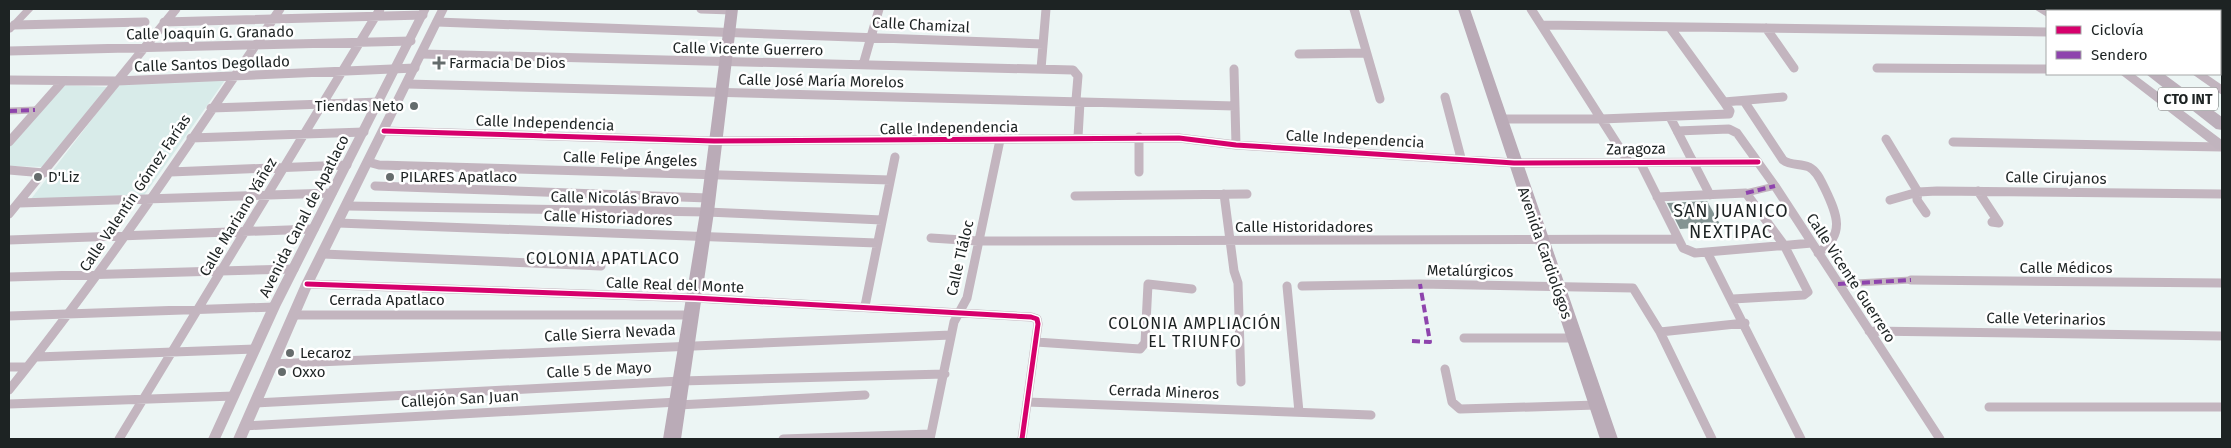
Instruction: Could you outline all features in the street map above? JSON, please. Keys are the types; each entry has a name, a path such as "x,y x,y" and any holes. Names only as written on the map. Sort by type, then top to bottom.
{"highway":[{"name":"CTO INT","path":"2155,75 2222,125"},
{"name":"CTO INT","path":"2172,75 2222,112"}],"main road":[{"path":"672,439 708,205 714,141 732,9"},
{"name":"Avenida Cardiológos","path":"1464,9 1514,163 1609,439"},
{"name":"CTO INT","path":"2127,75 2222,146"},
{"name":"CTO INT","path":"2199,75 2222,91"}],"street":[{"path":"11,27 29,9"},
{"path":"9,214 142,48 176,9"},
{"name":"Calle Valentín Gómez Farías","path":"9,390 70,314 152,199 211,108 280,9"},
{"path":"239,439 307,284 443,9"},
{"path":"701,9 732,9"},
{"path":"863,65 879,9"},
{"path":"1041,69 1046,9"},
{"path":"1354,9 1380,99"},
{"path":"1531,9 1628,161"},
{"path":"164,22 424,12"},
{"name":"Avenida Canal de Apatlaco","path":"214,439 274,307 397,69 424,12"},
{"name":"Calle Mariano Yáñez","path":"119,439 378,13"},
{"path":"11,27 145,22"},
{"name":"Calle Chamizal","path":"437,22 872,36 1043,44"},
{"path":"1542,25 1671,29 1766,28 2046,32"},
{"path":"1766,28 1794,68"},
{"path":"1500,119 1601,119 1726,115 1730,113 1671,29"},
{"name":"Calle Joaquín G. Granado","path":"9,51 411,41"},
{"path":"1299,54 1366,53"},
{"name":"Calle Vicente Guerrero","path":"422,54 1073,70 1078,76 1078,101"},
{"name":"Calle Santos Degollado","path":"9,80 117,81 415,68"},
{"path":"1877,68 2046,69"},
{"path":"1234,69 1236,145"},
{"path":"9,142 63,80"},
{"name":"Calle José María Morelos","path":"407,84 1235,106"},
{"path":"1445,97 1461,158"},
{"path":"1724,102 1783,97"},
{"path":"1078,101 1078,138"},
{"path":"1744,101 1783,160 1793,166 1806,166 1816,173 1837,219 1838,227 1832,241 1818,253"},
{"path":"211,108 380,102"},
{"path":"9,111 35,110"},
{"path":"1670,117 1710,195"},
{"name":"Calle Vicente Guerrero","path":"1678,131 1729,129 1737,133 1775,186 1940,439"},
{"name":"Calle Independencia","path":"384,131 714,141 1178,138 1236,145 1461,158 1514,163"},
{"path":"191,138 364,132"},
{"path":"1138,137 1139,172"},
{"path":"1886,139 1918,192 1917,200 1926,213"},
{"name":"Calle Tláloc","path":"931,436 954,322 967,298 1000,140"},
{"path":"1953,142 2222,146"},
{"path":"865,306 895,157"},
{"name":"Zaragoza","path":"1514,163 1692,160 1758,162"},
{"name":"Calle Felipe Ángeles","path":"368,162 379,165 890,180"},
{"path":"1640,162 1656,198 1683,248 1695,252 1707,252 1812,243"},
{"path":"170,172 347,165"},
{"path":"9,170 44,172"},
{"path":"375,186 708,205"},
{"path":"1656,198 1746,193 1775,186"},
{"path":"1978,191 1999,223 1992,222"},
{"name":"Calle Cirujanos","path":"1890,200 1918,192 2222,194"},
{"path":"19,203 332,193"},
{"path":"1733,300 1804,295 1808,292 1784,245 1746,193"},
{"path":"1224,194 1238,283 1241,382"},
{"path":"1075,196 1247,194"},
{"name":"Calle Nicolás Bravo","path":"347,206 708,205 882,220"},
{"name":"Calle Historiadores","path":"338,224 703,234 877,242"},
{"path":"9,240 314,230"},
{"name":"Calle Historidadores","path":"931,238 978,241 1677,239"},
{"path":"1707,252 1745,323 1802,439"},
{"name":"Calle Real del Monte","path":"323,254 601,266"},
{"path":"9,277 222,269 294,269"},
{"path":"1838,284 1910,280"},
{"name":"Calle Médicos","path":"1910,280 2222,282"},
{"name":"Calle Real del Monte","path":"307,284 695,298 865,306 1032,317 1037,319 1038,324 1036,342"},
{"path":"1022,439 1036,342 1143,348 1148,284 1192,289"},
{"name":"Metalúrgicos","path":"1302,286 1420,284 1628,286 1637,291 1660,332"},
{"path":"1288,286 1299,412"},
{"path":"9,316 274,307"},
{"name":"Cerrada Apatlaco","path":"293,315 692,314"},
{"path":"1712,439 1660,332 1745,323"},
{"name":"Calle Veterinarios","path":"1870,331 2222,336"},
{"name":"Calle Sierra Nevada","path":"271,364 687,344 951,334"},
{"path":"1464,338 1574,338"},
{"path":"37,357 255,349"},
{"path":"9,367 27,367"},
{"path":"1445,369 1452,402 1460,409 1597,405"},
{"name":"Calle 5 de Mayo","path":"255,402 681,381 945,374"},
{"name":"Callejón San Juan","path":"244,426 865,395"},
{"path":"9,404 234,396"},
{"name":"Cerrada Mineros","path":"1027,402 1371,415"},
{"path":"1988,407 2222,407"},
{"path":"783,439 931,436"}],"shaded area":[{"path":"225,80 143,197 31,199 119,84"},
{"path":"60,85 108,87 44,167 9,166 9,146"}],"building":[{"path":"1707,201 1721,226 1680,229 1667,203"}],"marked path":[{"path":"9,111 35,110"},
{"path":"1746,193 1775,186"},
{"path":"1838,284 1911,280"},
{"path":"1412,341 1430,342 1420,284"}],"cycle path":[{"path":"384,131 714,141 1179,138 1236,145 1514,163 1758,162"},
{"path":"307,284 695,298 1031,317 1037,319 1038,324 1022,439"}],"place":[{"name":"Farmacia De Dios","path":"439,63"},
{"name":"Tiendas Neto","path":"414,106"},
{"name":"D'Liz","path":"38,177"},
{"name":"PILARES Apatlaco","path":"390,177"},
{"name":"Lecaroz","path":"290,353"},
{"name":"Oxxo","path":"282,372"}],"district":[{"name":"SAN JUANICO NEXTIPAC","path":"1731,221"},
{"name":"COLONIA APATLACO","path":"603,258"},
{"name":"COLONIA AMPLIACIÓN EL TRIUNFO","path":"1195,332"}]}
